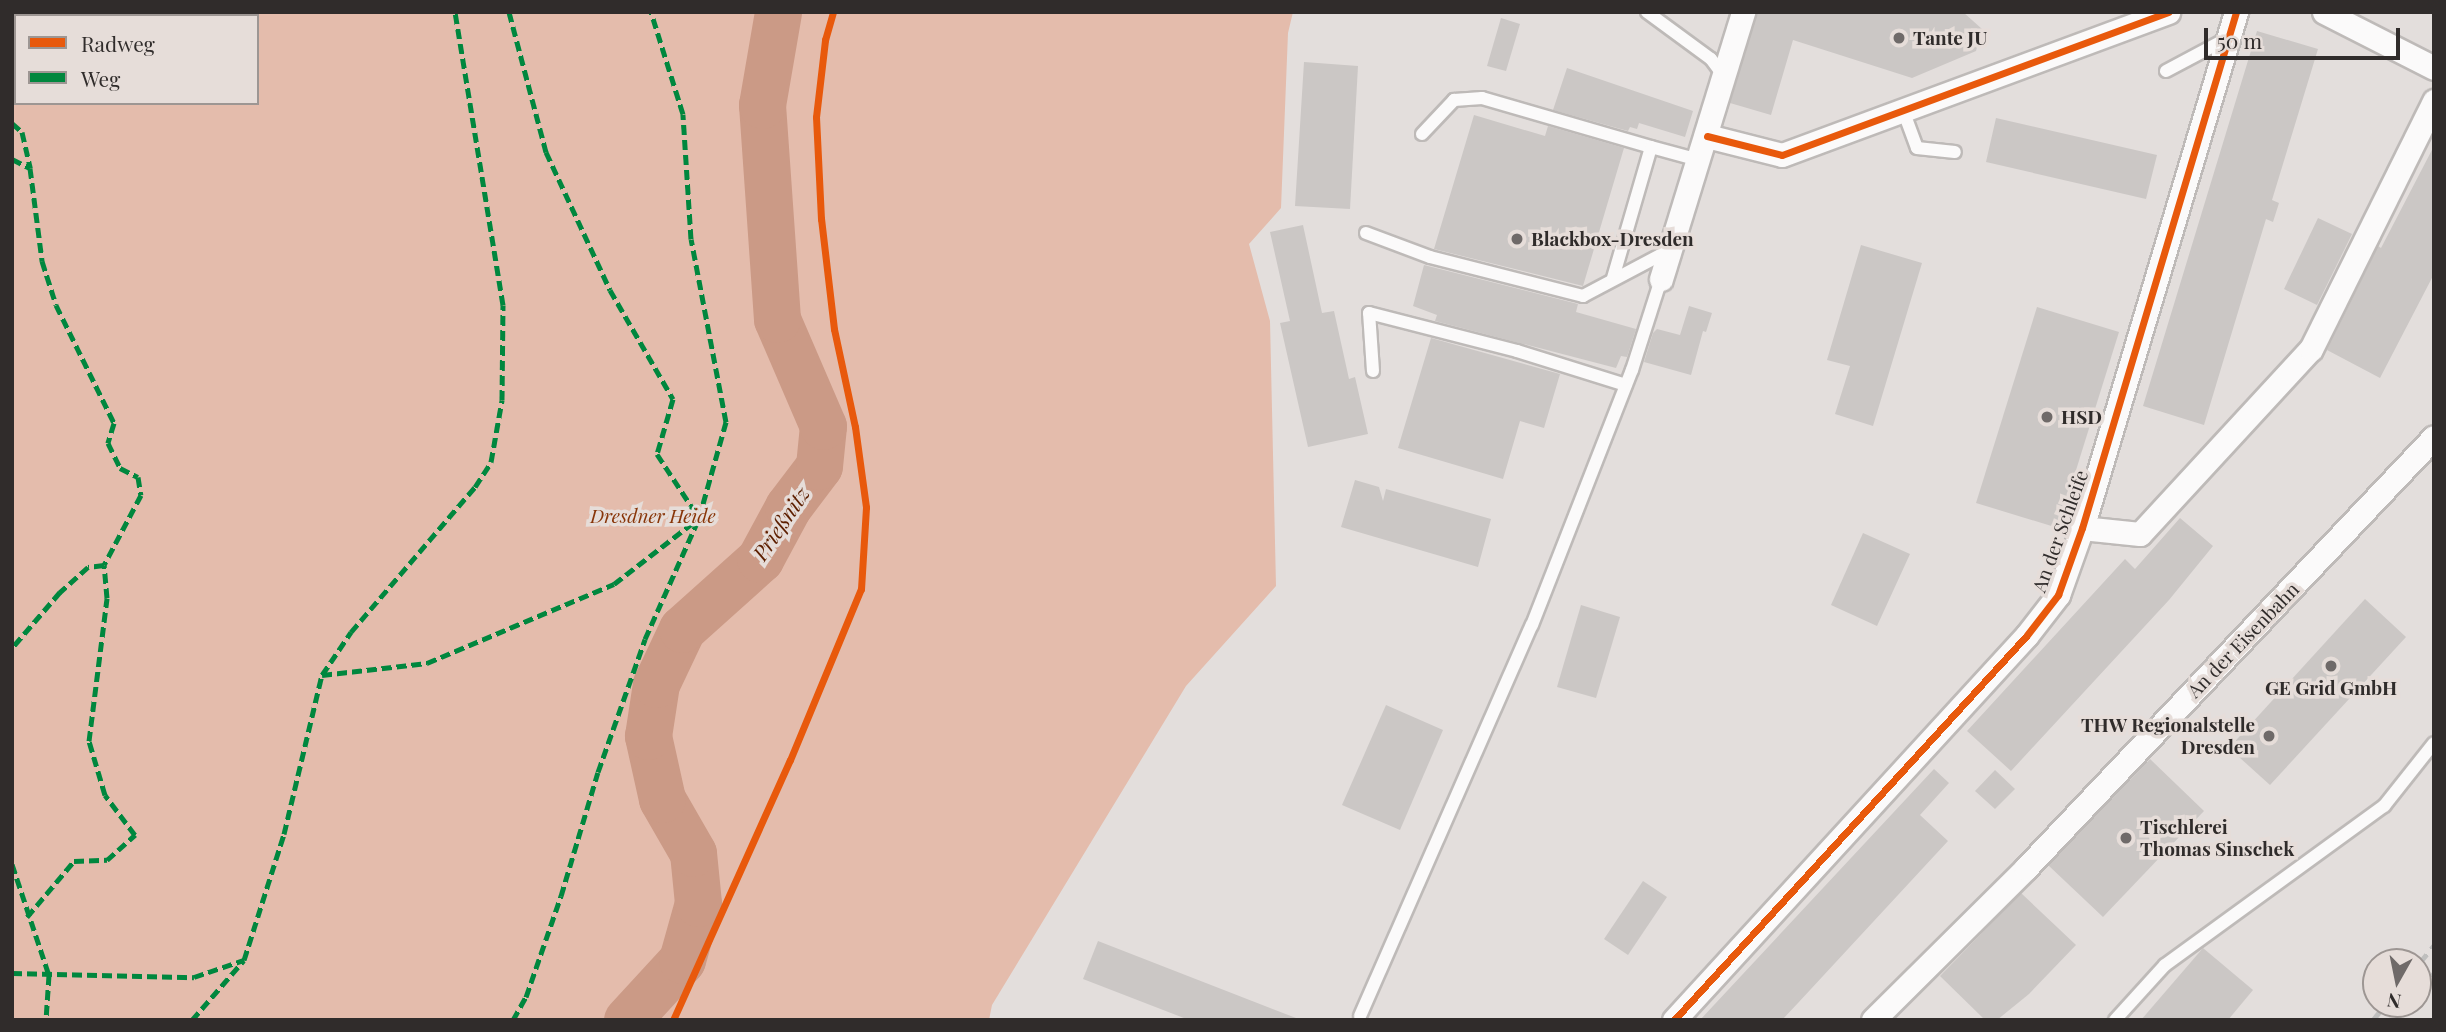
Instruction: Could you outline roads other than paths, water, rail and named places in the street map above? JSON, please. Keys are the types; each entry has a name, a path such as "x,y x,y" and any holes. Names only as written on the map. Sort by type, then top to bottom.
{"street":[{"path":"1661,279 1743,12"},
{"path":"1707,136 1782,155 2168,12"},
{"name":"An der Schleife","path":"1674,1020 2027,635 2058,594 2082,527 2236,12"},
{"path":"2324,12 2434,68"},
{"name":"An der Schleife","path":"2082,527 2140,534 2311,349 2434,101"},
{"name":"An der Eisenbahn","path":"1873,1020 2054,838 2434,437"}],"lane":[{"path":"1647,12 1711,59 1724,76"},
{"path":"2166,71 2228,38"},
{"path":"1422,134 1454,100 1482,98 1699,160"},
{"path":"1903,110 1917,148 1955,152"},
{"path":"1613,278 1651,147"},
{"path":"1366,233 1430,257 1583,296 1594,293 1613,278 1670,250"},
{"path":"1360,1016 1532,625 1626,385 1661,279"},
{"path":"1373,372 1369,313 1517,351 1626,385"},
{"path":"2115,1020 2165,965 2384,806 2434,743"}],"waterway":[{"name":"Prießnitz","path":"627,1020 682,960 698,903 693,853 662,799 648,736 656,684 682,629 760,559 788,507 819,466 823,426 777,319 762,105 778,12"}],"place":[{"name":"Tante JU","path":"1899,38"},
{"name":"Blackbox-Dresden","path":"1517,239"},
{"name":"HSD","path":"2047,417"},
{"name":"GE Grid GmbH","path":"2331,666"},
{"name":"THW Regionalstelle Dresden","path":"2269,736"},
{"name":"Tischlerei Thomas Sinschek","path":"2126,838"}],"park label":[{"name":"Dresdner Heide","path":"653,516"}]}
